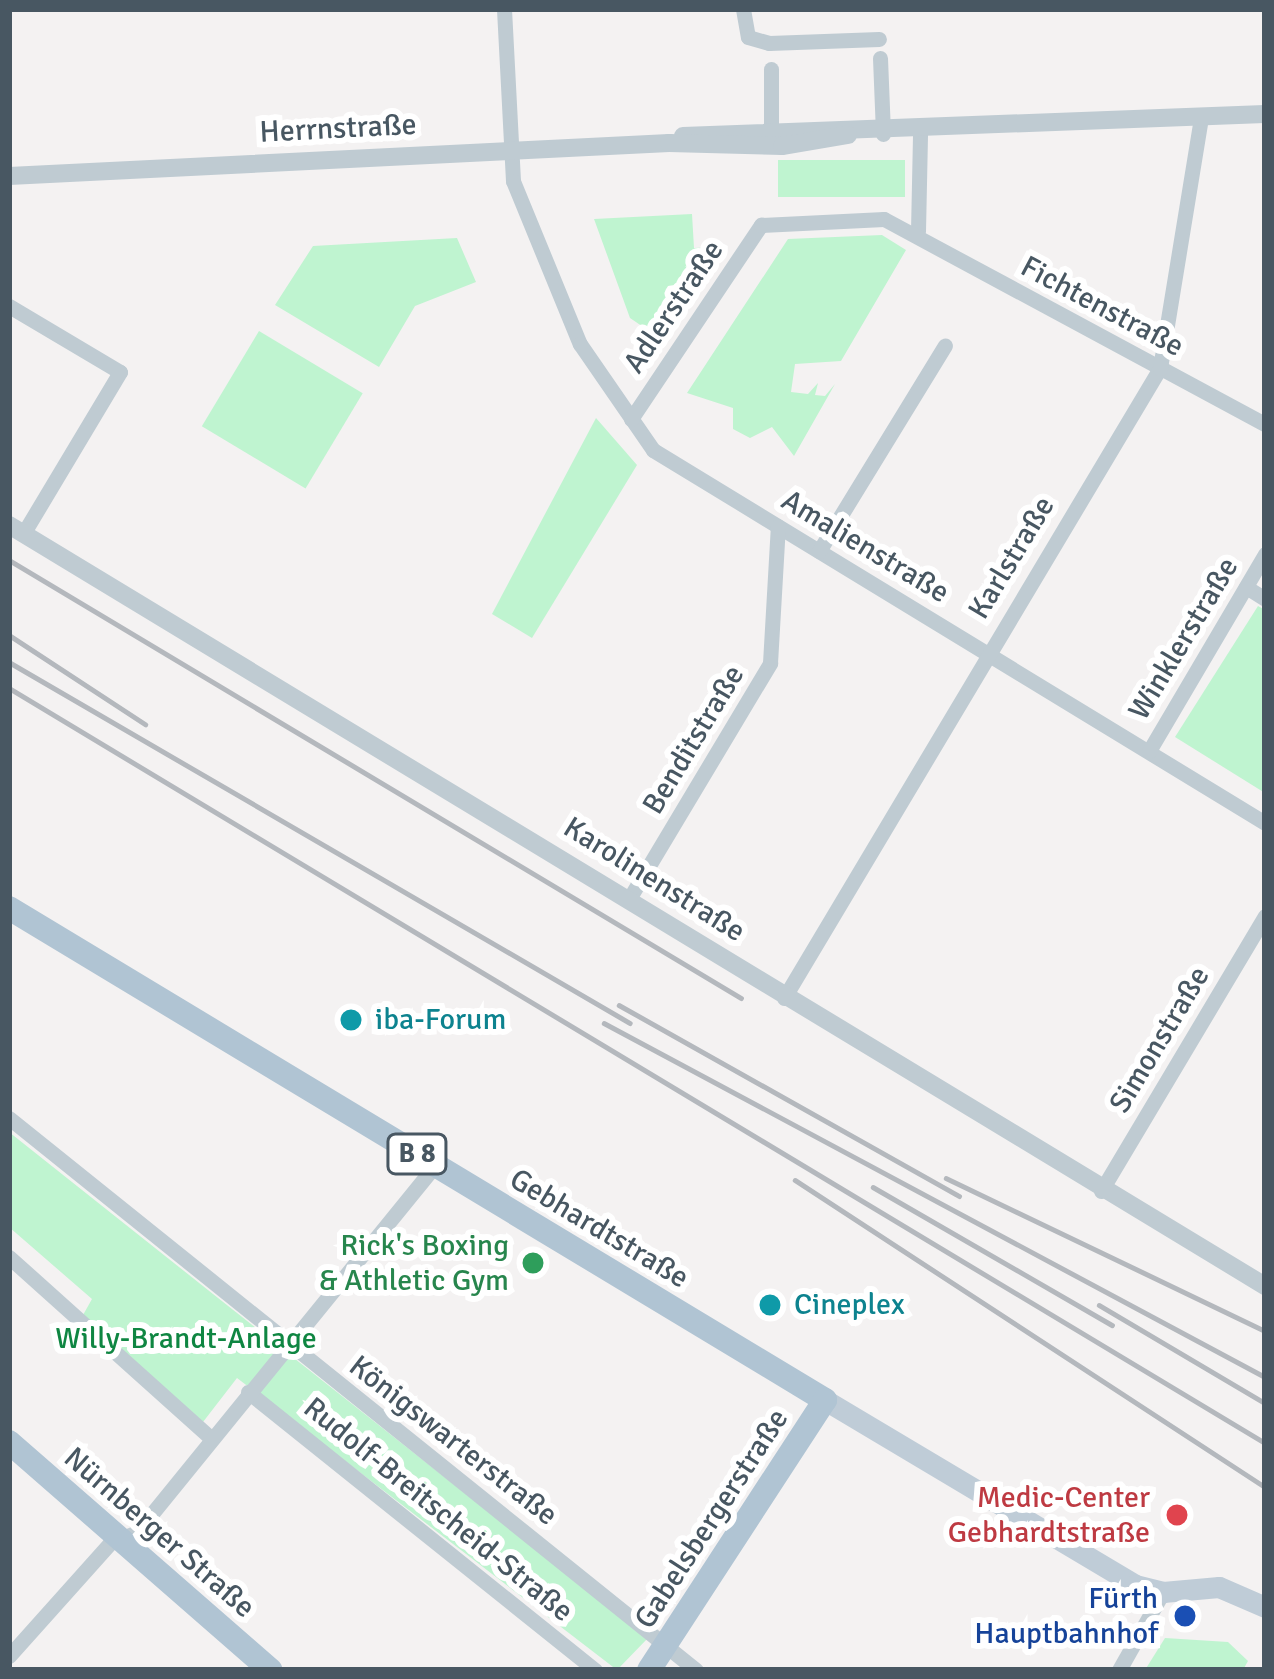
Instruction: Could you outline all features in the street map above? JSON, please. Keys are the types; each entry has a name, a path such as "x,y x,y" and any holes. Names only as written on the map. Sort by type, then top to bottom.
{"main road":[{"name":"Gebhardtstraße","path":"9,908 1135,1585 1163,1592"},
{"name":"Gabelsbergerstraße","path":"649,1670 825,1400"},
{"name":"Nürnberger Straße","path":"9,1442 270,1670"},
{"path":"1163,1592 1219,1587 1265,1607"}],"street":[{"name":"Amalienstraße","path":"503,9 513,181 580,344 653,450 1265,824"},
{"path":"743,9 748,37 879,39"},
{"path":"880,58 883,134"},
{"path":"771,69 771,132"},
{"name":"Herrnstraße","path":"9,176 669,143 771,132 883,134 1265,114"},
{"name":"Karlstraße","path":"784,998 986,652 1160,368 1201,117"},
{"path":"918,232 920,132"},
{"name":"Herrnstraße","path":"669,143 782,146 848,135"},
{"name":"Fichtenstraße","path":"761,225 884,219 918,232 1265,424"},
{"name":"Adlerstraße","path":"631,418 761,225"},
{"path":"9,306 120,372 16,530"},
{"path":"819,551 944,345"},
{"name":"Benditstraße","path":"629,899 770,663 778,526"},
{"name":"Karolinenstraße","path":"16,530 629,899 1101,1191 1265,1286"},
{"name":"Winklerstraße","path":"1148,751 1265,554"},
{"path":"1246,586 1265,598"},
{"name":"Simonstraße","path":"1101,1191 1265,916"},
{"name":"Königswarterstraße","path":"9,1118 696,1670"},
{"path":"9,1656 110,1543 122,1540 211,1438 435,1166"},
{"path":"9,1256 211,1438"},
{"name":"Rudolf-Breitscheid-Straße","path":"248,1392 595,1670"},
{"path":"1119,1670 1163,1592"}],"green space":[{"path":"778,160 905,160 905,197 778,197"},
{"path":"692,214 694,248 717,247 658,337 630,318 594,219"},
{"path":"882,235 906,250 841,361 795,364 791,392 808,394 818,383 815,395 825,396 835,384 794,456 772,427 750,438 733,429 733,408 687,393 788,239"},
{"path":"457,238 476,282 415,306 379,367 275,305 313,246"},
{"path":"259,331 363,393 306,488 202,426"},
{"path":"596,418 637,465 532,638 492,614"},
{"path":"1258,606 1265,610 1265,793 1175,737"},
{"name":"Willy-Brandt-Anlage","path":"9,1132 648,1638 617,1670 237,1378 203,1422 83,1315 92,1299 9,1227"},
{"path":"1165,1638 1228,1642 1248,1661 1243,1670 1145,1670"}],"railway":[{"path":"9,560 741,998"},
{"path":"9,635 145,724"},
{"path":"9,662 630,1023"},
{"path":"9,688 1265,1443"},
{"path":"619,1005 959,1196"},
{"path":"604,1023 1265,1377"},
{"path":"946,1178 1265,1331"},
{"path":"795,1180 1265,1487"},
{"path":"873,1187 1112,1325"},
{"path":"1099,1305 1265,1403"}],"place":[{"name":"iba-Forum","path":"351,1020"},
{"name":"Rick's Boxing & Athletic Gym","path":"533,1263"},
{"name":"Cineplex","path":"770,1305"},
{"name":"Medic-Center Gebhardtstraße","path":"1177,1515"},
{"name":"Fürth Hauptbahnhof","path":"1185,1616"}]}
